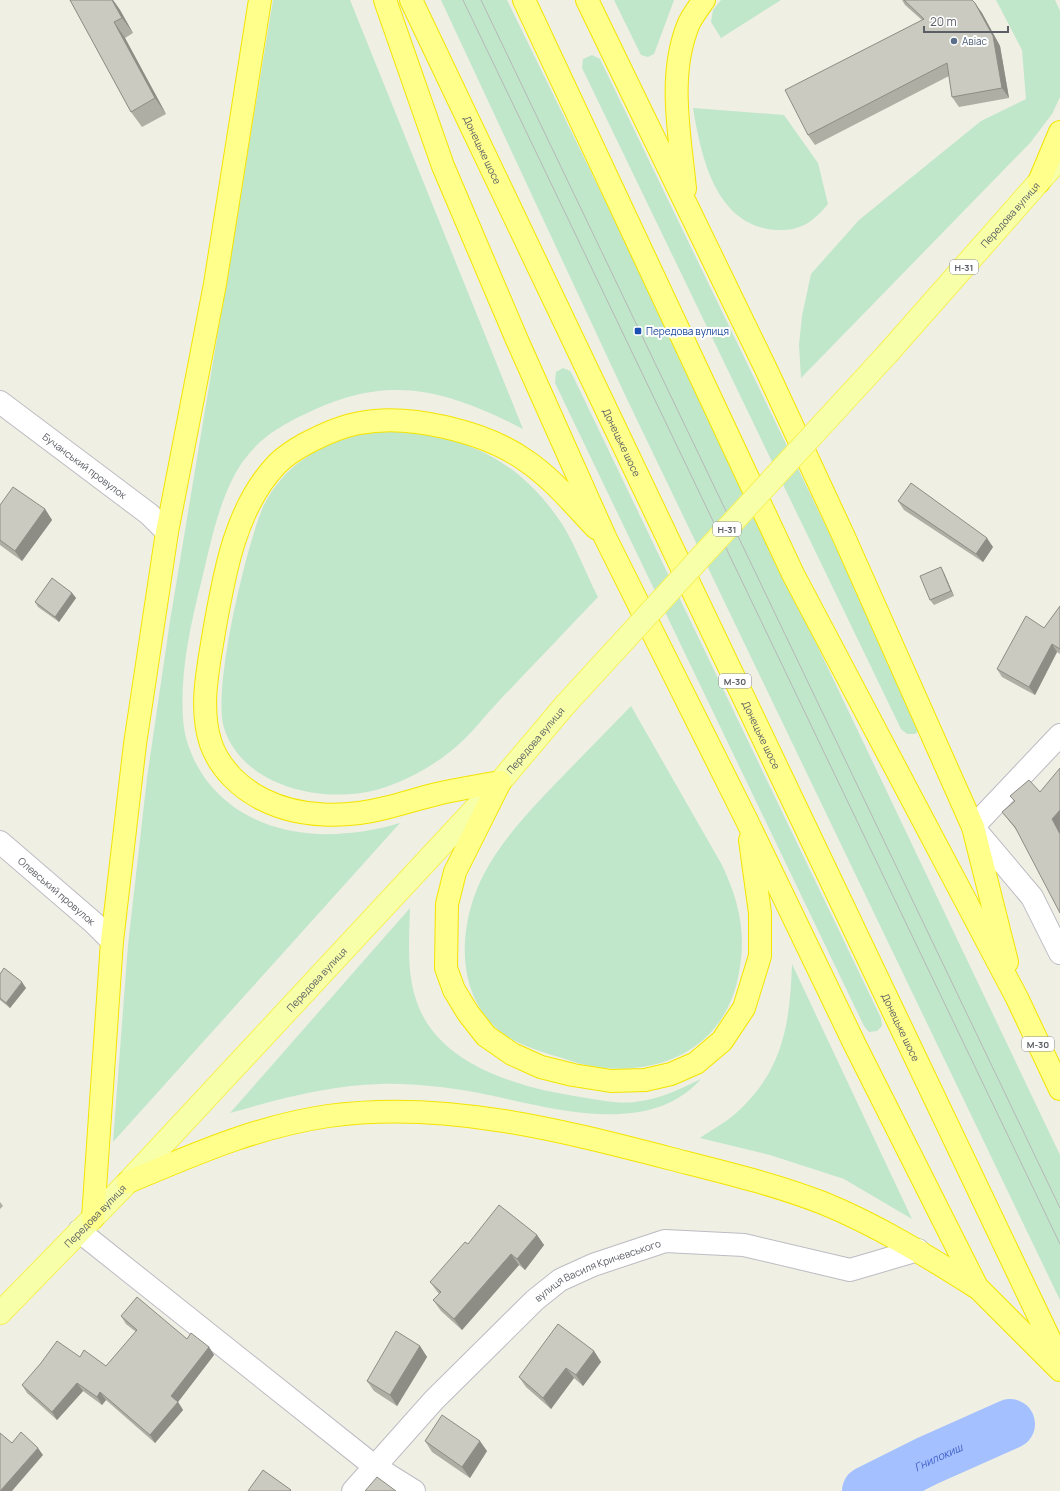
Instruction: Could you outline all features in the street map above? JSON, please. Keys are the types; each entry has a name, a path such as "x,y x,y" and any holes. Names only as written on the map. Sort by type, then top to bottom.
{"highway":[{"path":"86,1224 112,941 135,744 167,532 214,284 260,0"},
{"path":"385,0 443,166 517,340 605,537 747,821 855,1045 977,1287"},
{"name":"Донецьке шосе","path":"411,0 1060,1361"},
{"name":"М-30","path":"524,0 793,574 1017,998 1060,1089"},
{"path":"587,0 686,202 844,537 972,827 1017,998"},
{"path":"686,202 677,107 679,62 690,23 704,0"},
{"path":"1039,182 1060,132"},
{"path":"500,782 438,794 383,809 352,814 322,814 291,810 264,800 243,787 224,769 212,745 207,721 204,688 223,578 235,539 248,509 260,487 278,463 300,447 324,434 360,422 394,420 456,429 494,444 524,459 545,477 605,537"},
{"path":"500,782 466,846 455,872 448,904 446,968 454,990 468,1013 486,1036 512,1054 541,1067 573,1075 611,1081 645,1080 671,1074 696,1063 722,1041 744,1008 760,956 760,913 747,821"},
{"path":"128,1182 221,1142 278,1125 328,1116 386,1111 450,1113 519,1123 602,1142 760,1182 824,1203 918,1250 977,1287 1060,1370"}],"main road":[{"name":"Передова вулиця","path":"0,1313 128,1182 500,782 565,706 889,352 1039,182 1060,156"}],"street":[{"name":"Бучанський провулок","path":"0,402 149,514 167,532"},
{"path":"1060,735 972,827 1032,897 1060,953"},
{"name":"Олевський провулок","path":"0,842 94,923 112,941"},
{"path":"86,1224 374,1466 414,1491"},
{"name":"вулиця Василя Кричевського","path":"353,1491 434,1400 535,1300 560,1280 594,1265 665,1241 744,1244 850,1270 918,1250"}],"green space":[{"path":"273,0 350,0 523,429 494,415 440,395 414,391 388,390 362,394 333,402 280,427 266,437 248,455 239,468 224,499 213,533 193,616 184,667 182,701 183,718 185,735 190,751 207,781 226,801 247,815 271,825 296,832 322,834 348,833 400,823 113,1142 128,945 147,778 170,621"},
{"path":"441,0 507,0 613,217 1060,1155 1060,1300 626,397"},
{"path":"614,0 674,0 654,54 648,57 641,55"},
{"path":"721,0 781,0 721,38 711,22 713,10"},
{"path":"996,0 1055,0 1060,11 1060,97 1052,114 1030,143 801,378 799,345 802,316 811,274 859,220 981,121 1026,99 1022,50"},
{"path":"592,55 600,59 919,719 918,731 915,734 907,734 901,729 582,68 583,59"},
{"path":"693,108 784,115 818,163 828,204 812,220 793,229 776,230 755,226 738,216 725,202 715,186 707,167 696,127"},
{"path":"563,368 570,371 572,374 881,1018 882,1026 877,1031 869,1032 864,1026 555,383 556,372"},
{"path":"378,431 407,432 459,442 483,452 505,465 525,481 544,500 562,524 572,541 598,597 475,728 451,751 434,763 406,779 376,790 355,794 332,795 309,792 287,786 266,777 248,765 234,748 224,728 222,709 223,683 233,618 240,584 256,526 265,503 278,483 294,467 316,451 352,437"},
{"path":"631,706 722,865 737,906 742,934 742,948 738,978 730,1003 718,1023 703,1040 684,1053 663,1062 640,1067 616,1069 590,1066 541,1051 514,1040 498,1030 479,1007 471,989 466,970 465,950 466,929 470,909 485,872 501,847 540,800"},
{"path":"410,908 409,950 411,978 418,1005 424,1018 437,1036 453,1051 472,1064 493,1074 538,1089 615,1102 635,1102 653,1099 669,1094 701,1079 678,1098 652,1109 623,1114 593,1114 562,1110 462,1090 404,1084 362,1085 323,1090 230,1113"},
{"path":"792,964 912,1219 844,1179 770,1155 700,1138 735,1114 751,1098 764,1081 774,1064 786,1027"}],"building":[{"path":"70,0 112,0 122,18 114,22 155,98 131,112"},
{"path":"904,0 972,0 993,36 1002,88 952,97 947,63 808,135 785,90 924,19"},
{"path":"911,483 987,538 976,554 898,501"},
{"path":"13,487 45,509 15,551 0,540 0,505"},
{"path":"941,567 951,591 930,600 920,576"},
{"path":"52,578 72,593 55,617 35,602"},
{"path":"1060,606 1060,649 1052,644 1029,687 997,669 1026,616 1044,628"},
{"path":"1060,768 1060,810 1052,819 1060,834 1060,913 1015,827 1002,812 1015,801 1010,796 1029,780 1040,792"},
{"path":"4,968 22,982 6,1003 0,998 0,974"},
{"path":"499,1205 537,1235 517,1259 511,1254 454,1319 433,1300 441,1292 430,1282 465,1242 468,1244"},
{"path":"137,1297 187,1339 191,1333 209,1347 171,1396 178,1402 150,1435 100,1392 97,1397 77,1383 52,1412 22,1385 57,1341 80,1357 84,1350 106,1366 137,1330 121,1316"},
{"path":"558,1324 594,1351 576,1375 566,1368 543,1398 519,1377"},
{"path":"396,1331 420,1346 390,1395 367,1381"},
{"path":"442,1415 480,1441 462,1467 425,1441"},
{"path":"21,1432 38,1448 1,1490 2,1491 0,1491 0,1433 12,1443"},
{"path":"263,1470 291,1490 248,1491"},
{"path":"377,1477 396,1491 365,1491"}],"waterway":[{"name":"Гнилокиш","path":"867,1491 927,1461 1010,1424"}],"tram line":[{"path":"463,0 1060,1244"},
{"path":"481,0 1060,1208"}],"place":[{"name":"Авіас","path":"954,41"},
{"name":"Передова вулиця","path":"638,331"}]}
